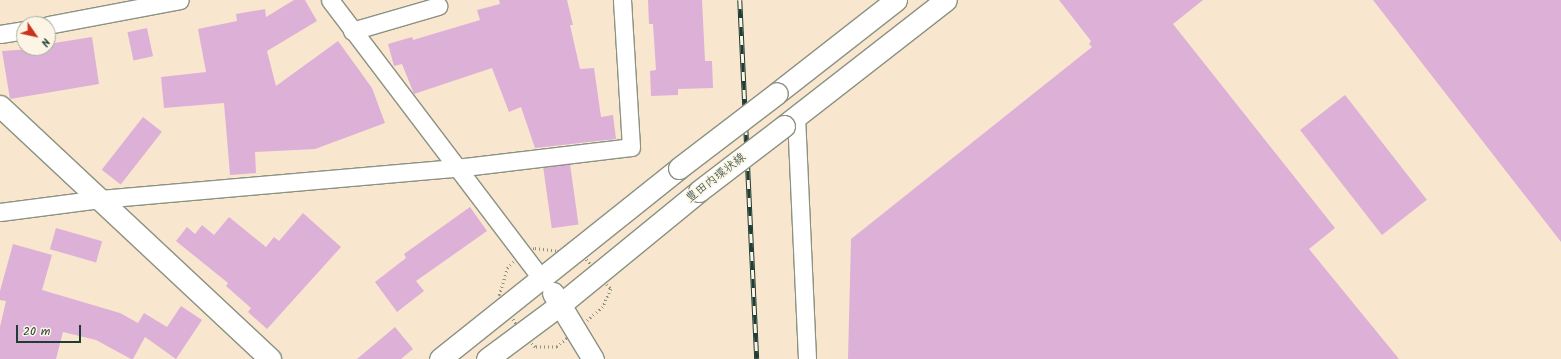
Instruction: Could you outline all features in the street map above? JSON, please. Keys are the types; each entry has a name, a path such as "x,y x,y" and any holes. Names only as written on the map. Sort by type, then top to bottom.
{"street":[{"path":"56,23 180,0"},
{"path":"330,0 456,168 561,304 593,359"},
{"path":"0,212 100,199 456,168 631,147 622,0"},
{"name":"豊田内環状線","path":"487,359 561,304 699,191 946,0"},
{"path":"440,359 542,280 679,168 777,93 890,2"},
{"path":"352,31 438,6"},
{"path":"0,34 16,31"},
{"path":"0,106 270,359"},
{"path":"790,121 807,359"}],"building":[{"path":"294,0 305,0 317,21 267,51 276,86 338,41 372,88 385,123 315,149 255,152 256,173 230,175 224,103 164,108 161,77 206,72 198,29 237,21 236,14 265,9 266,17"},
{"path":"499,0 567,0 573,25 570,25 580,69 594,68 601,117 613,115 616,139 535,148 521,107 509,112 492,68 414,94 402,64 394,66 388,44 412,37 413,40 480,20 477,10 500,4"},
{"path":"648,0 702,0 705,61 712,61 713,88 678,89 678,95 651,96 650,71 656,70 653,24 649,24"},
{"path":"1059,0 1203,0 1173,24 1335,228 1309,249 1399,359 848,359 851,239 1092,47 1089,44 1091,41"},
{"path":"1373,0 1561,0 1561,242"},
{"path":"147,28 153,56 133,61 127,32"},
{"path":"92,37 99,84 10,99 2,51 16,50 16,56 56,56 56,43"},
{"path":"1345,95 1427,200 1382,235 1300,130"},
{"path":"143,117 162,132 121,185 102,170"},
{"path":"570,164 578,224 552,228 543,168"},
{"path":"470,207 487,231 416,281 424,291 397,312 375,282 406,258 404,254"},
{"path":"303,213 341,247 267,329 248,312 251,308 226,286 228,283 176,241 187,227 195,234 202,225 214,235 229,217 266,247 274,237 279,241"},
{"path":"56,228 102,241 96,262 50,249"},
{"path":"13,244 52,255 42,290 120,313 138,323 144,313 167,327 181,306 202,320 176,359 145,337 133,359 131,359 96,340 63,332 56,359 0,359 0,327 6,301 0,300 0,291"},
{"path":"395,327 413,349 401,359 357,359"}],"railway":[{"path":"740,0 757,359"}]}
